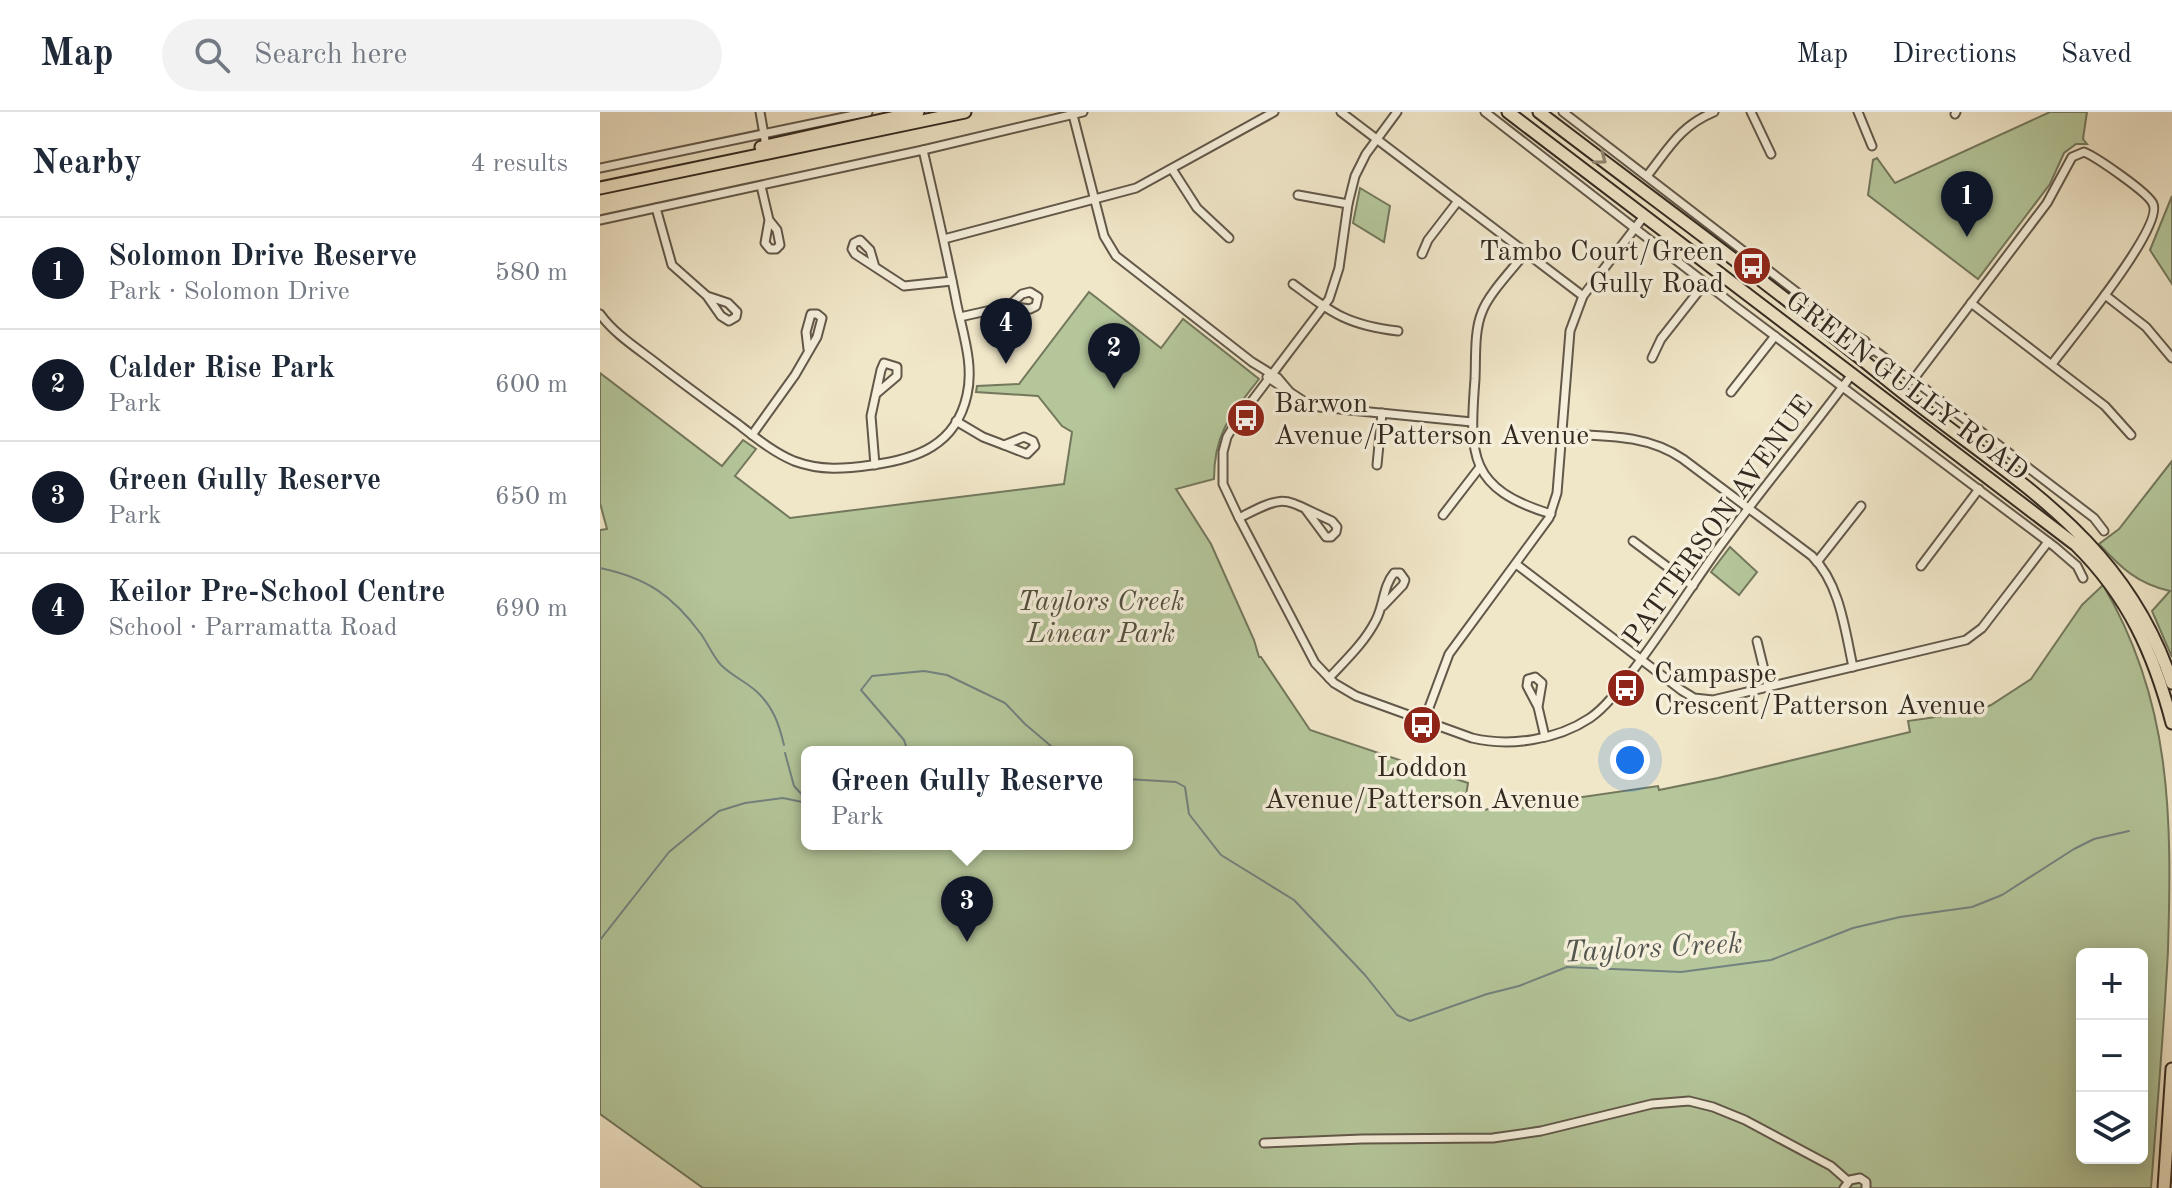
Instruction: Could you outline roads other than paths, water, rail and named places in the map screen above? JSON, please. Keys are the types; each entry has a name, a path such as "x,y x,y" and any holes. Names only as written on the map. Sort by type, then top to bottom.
{"main road":[{"path":"600,180 918,112"},
{"path":"600,188 766,144 965,112"},
{"name":"GREEN GULLY ROAD","path":"1508,112 2059,531 2089,558 2112,585 2138,625 2158,672 2172,723"},
{"name":"GREEN GULLY ROAD","path":"1539,112 1656,202 1867,355 2075,527 2109,564 2139,606 2156,639 2172,683"},
{"path":"1645,215 1656,202"},
{"path":"1853,373 1867,355"},
{"path":"2164,1188 2172,1069"}],"street":[{"path":"760,112 766,144"},
{"path":"600,168 766,144 868,112"},
{"path":"600,220 1083,112"},
{"path":"944,239 1136,188 1274,112"},
{"path":"1341,112 1583,296"},
{"name":"PATTERSON AVENUE","path":"1397,112 1355,176 1336,281 1323,308 1231,429 1223,452 1223,484 1308,652 1329,678 1356,696 1489,742 1545,737 1593,716 1641,660 1749,509 1853,373"},
{"path":"1485,112 2048,542 2077,566 2083,578"},
{"path":"1563,112 1846,330 1865,341 1867,355 1913,380 2094,518 2104,531"},
{"path":"1647,176 1683,129 1694,120 1714,112"},
{"path":"1751,112 1771,154"},
{"path":"1858,112 1872,146"},
{"path":"1073,115 1107,242 1119,260 1289,391 1319,407 1472,422"},
{"path":"600,314 625,338 752,435 792,460 839,470 908,459 923,452 938,442 956,421 966,400 970,380 960,317 923,150"},
{"path":"1913,380 2047,203 2072,157 2087,153 2151,200 2155,207 2140,246 2052,364"},
{"path":"1172,169 1197,208 1229,238"},
{"path":"761,186 769,220"},
{"path":"1656,202 1665,190"},
{"path":"1298,195 1348,204"},
{"path":"1422,254 1428,240 1458,201"},
{"path":"656,208 672,265 707,296"},
{"path":"1424,721 1449,654 1551,514 1557,493 1570,331 1583,296 1645,215"},
{"path":"1525,253 1482,311 1472,442 1480,467 1490,481 1510,498 1551,514"},
{"path":"875,267 882,275 904,286 952,281"},
{"path":"1652,358 1661,339 1705,283"},
{"path":"1293,284 1323,308 1351,321 1398,331"},
{"path":"2105,295 2146,327 2172,358"},
{"path":"1971,303 2105,406 2131,435"},
{"path":"960,317 1009,306"},
{"path":"1731,392 1775,336"},
{"path":"752,435 795,375 808,349"},
{"path":"875,465 871,427 877,393"},
{"path":"1377,465 1382,413"},
{"path":"956,421 1004,445"},
{"path":"1562,434 1616,436 1652,443 1675,453 1817,562 1837,600 1853,667"},
{"path":"1443,515 1480,467"},
{"path":"1921,566 1979,489"},
{"path":"1239,518 1279,500 1306,510"},
{"path":"1817,562 1861,506"},
{"path":"1633,541 1693,586"},
{"path":"1516,564 1681,690 1700,700 1713,700 1966,640 1982,628 2048,542"},
{"path":"1329,678 1361,643 1383,606"},
{"path":"1757,641 1768,686"},
{"path":"1538,707 1545,737"},
{"path":"1264,1143 1504,1137 1652,1104 1689,1101 1745,1120 1831,1166 1846,1185 1860,1178 1866,1182 1866,1188 1875,1188"}],"waterway":[{"name":"Taylors Creek","path":"600,568 645,583 680,609 721,665 752,687 767,703 784,745"},
{"name":"Taylors Creek","path":"906,746 861,690 872,676 924,671 947,675 1005,703 1051,746"},
{"name":"Taylors Creek","path":"785,753 794,786 801,794"},
{"name":"Taylors Creek","path":"1133,779 1176,782 1185,787 1189,814 1221,855 1294,900 1365,975 1397,1015 1410,1021 1567,967 1681,972 1771,960 1853,928 1900,917 1972,907 2002,895 2094,839 2129,831"},
{"path":"600,940 669,852 719,811 745,803 783,798 801,802"}],"place":[{"name":"Solomon Drive Reserve","path":"1967,237"},
{"name":"Tambo Court/Green Gully Road","path":"1752,266"},
{"name":"Keilor Pre-School Centre","path":"1006,364"},
{"name":"Calder Rise Park","path":"1114,389"},
{"name":"Barwon Avenue/Patterson Avenue","path":"1246,418"},
{"name":"Campaspe Crescent/Patterson Avenue","path":"1626,688"},
{"name":"Loddon Avenue/Patterson Avenue","path":"1422,725"},
{"name":"Green Gully Reserve","path":"967,942"}],"park label":[{"name":"Taylors Creek Linear Park","path":"1101,616"}]}
